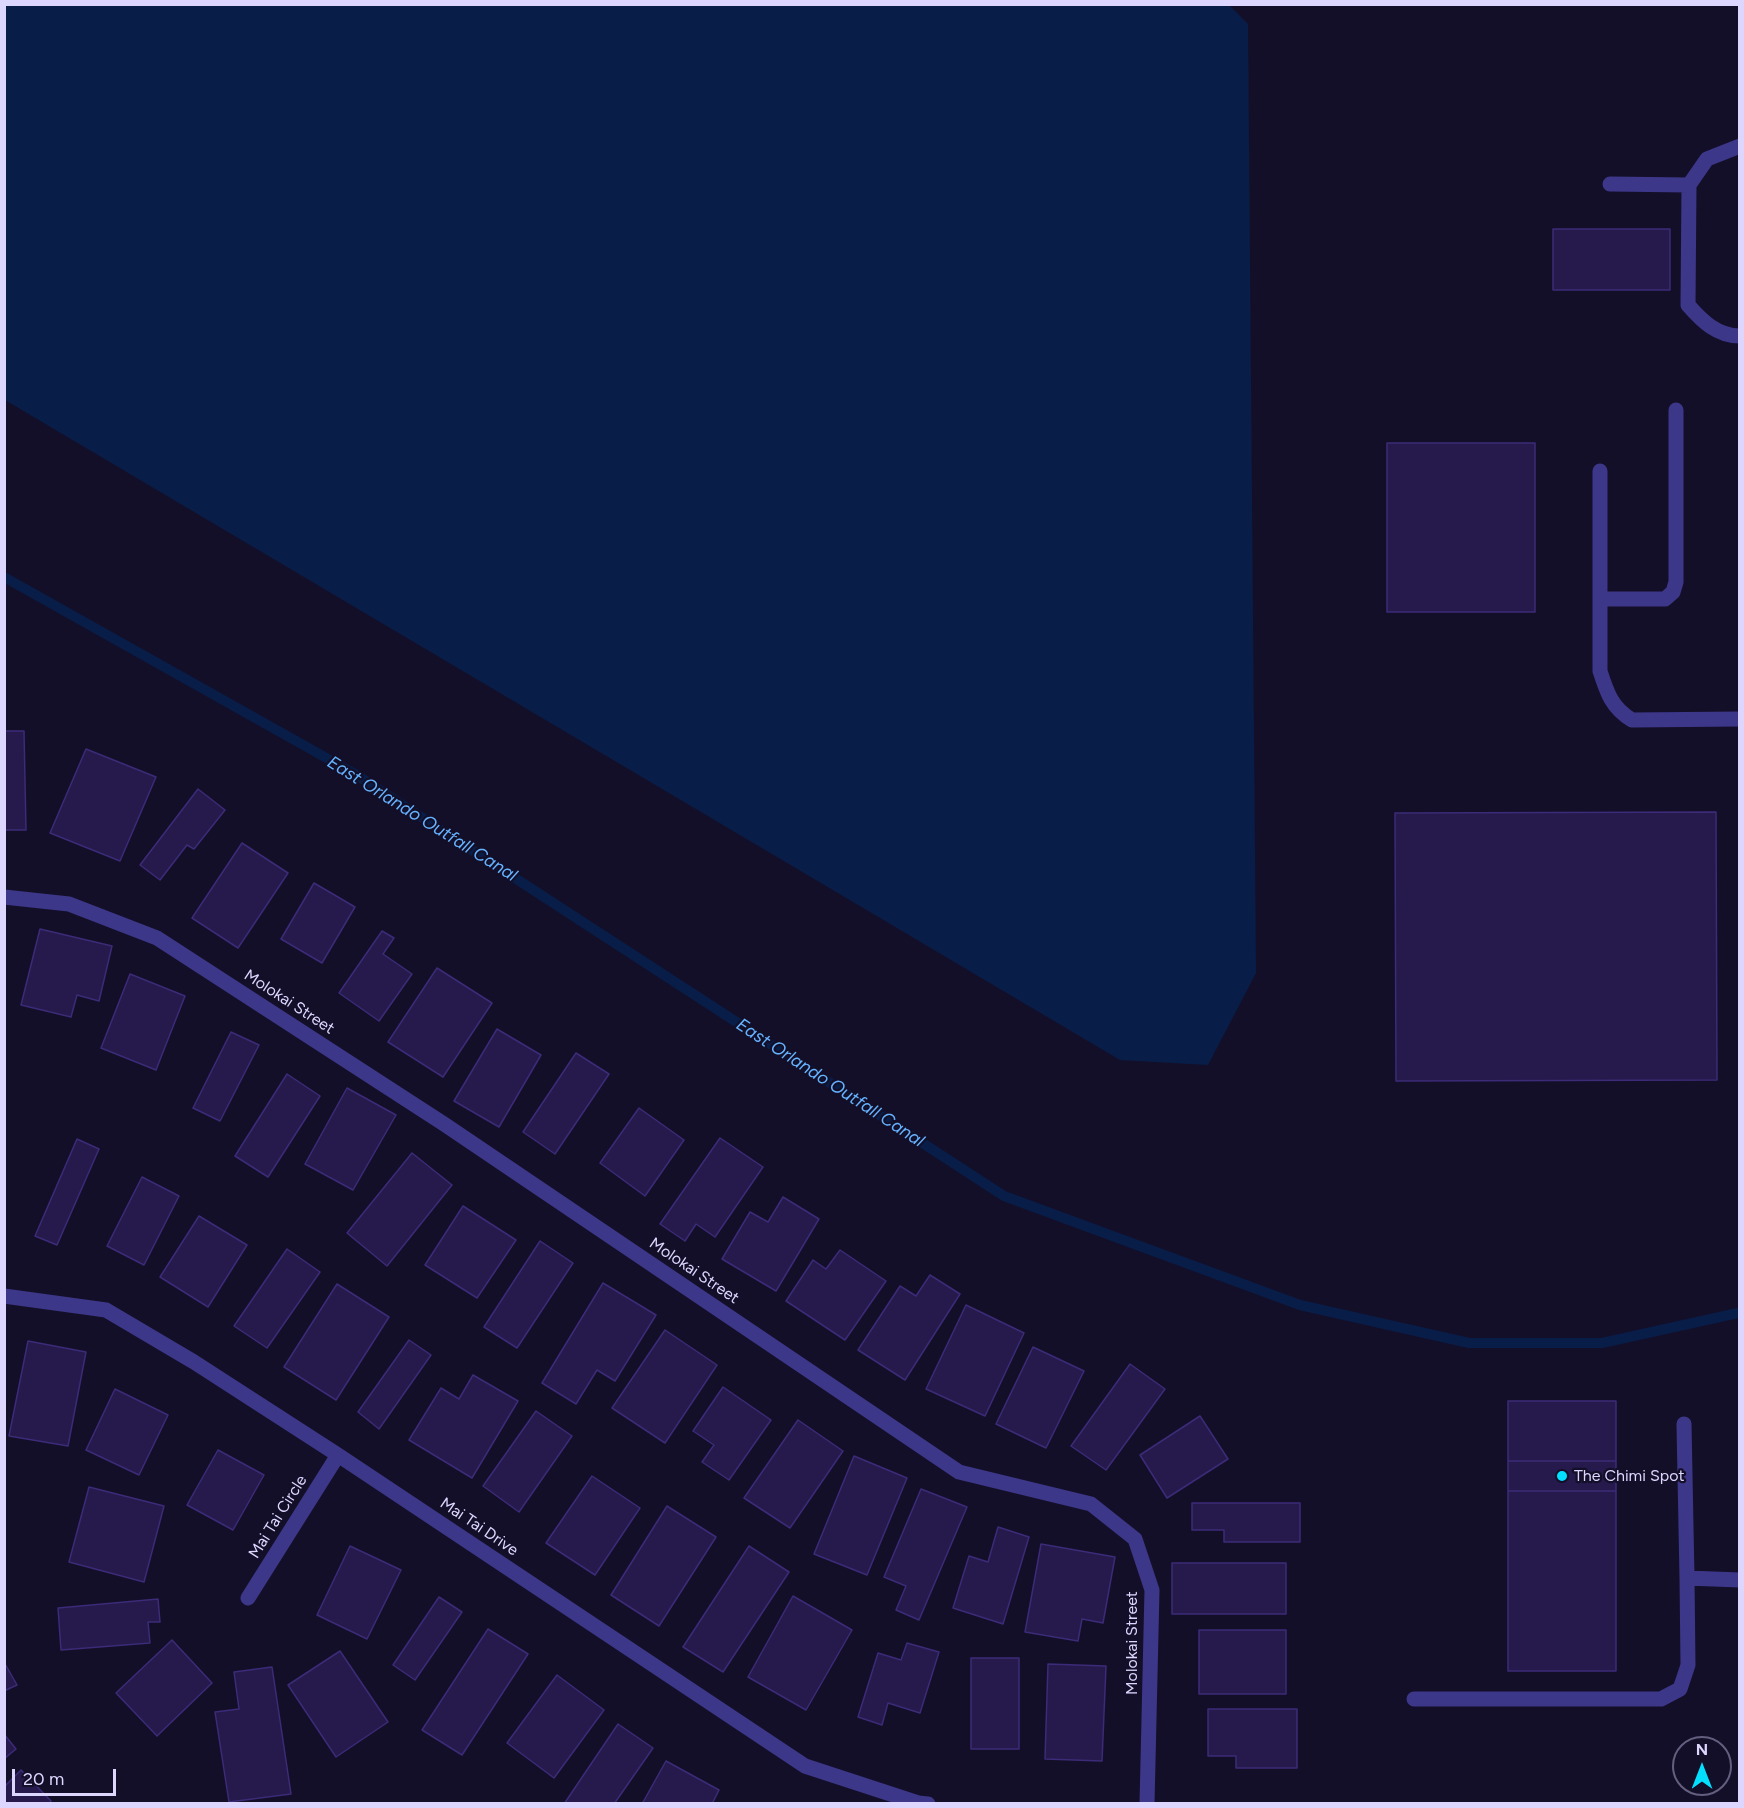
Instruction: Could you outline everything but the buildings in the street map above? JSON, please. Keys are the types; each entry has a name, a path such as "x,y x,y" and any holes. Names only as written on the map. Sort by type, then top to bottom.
{"street":[{"path":"1740,146 1707,159 1689,185 1688,305 1706,325 1731,336 1740,336"},
{"path":"1610,184 1689,185"},
{"path":"1600,599 1665,599 1674,592 1676,582 1676,410"},
{"path":"1600,471 1600,671 1607,694 1617,711 1632,720 1740,720"},
{"name":"Molokai Street","path":"4,897 69,904 157,938 444,1124 959,1472 1091,1504 1100,1511 1134,1539 1152,1590 1147,1803"},
{"name":"Mai Tai Drive","path":"4,1296 106,1310 194,1362 338,1455 805,1766 918,1803 928,1803"},
{"path":"1414,1700 1661,1700 1680,1689 1688,1665 1684,1424"},
{"name":"Mai Tai Circle","path":"248,1598 338,1455"},
{"path":"1687,1578 1740,1580"}],"water":[{"path":"5,4 1229,5 1248,24 1256,973 1208,1065 1120,1060 5,400"}],"waterway":[{"name":"East Orlando Outfall Canal","path":"4,577 355,774 1004,1196 1300,1305 1469,1343 1602,1343 1738,1313"}],"place":[{"name":"The Chimi Spot","path":"1562,1476"}]}
